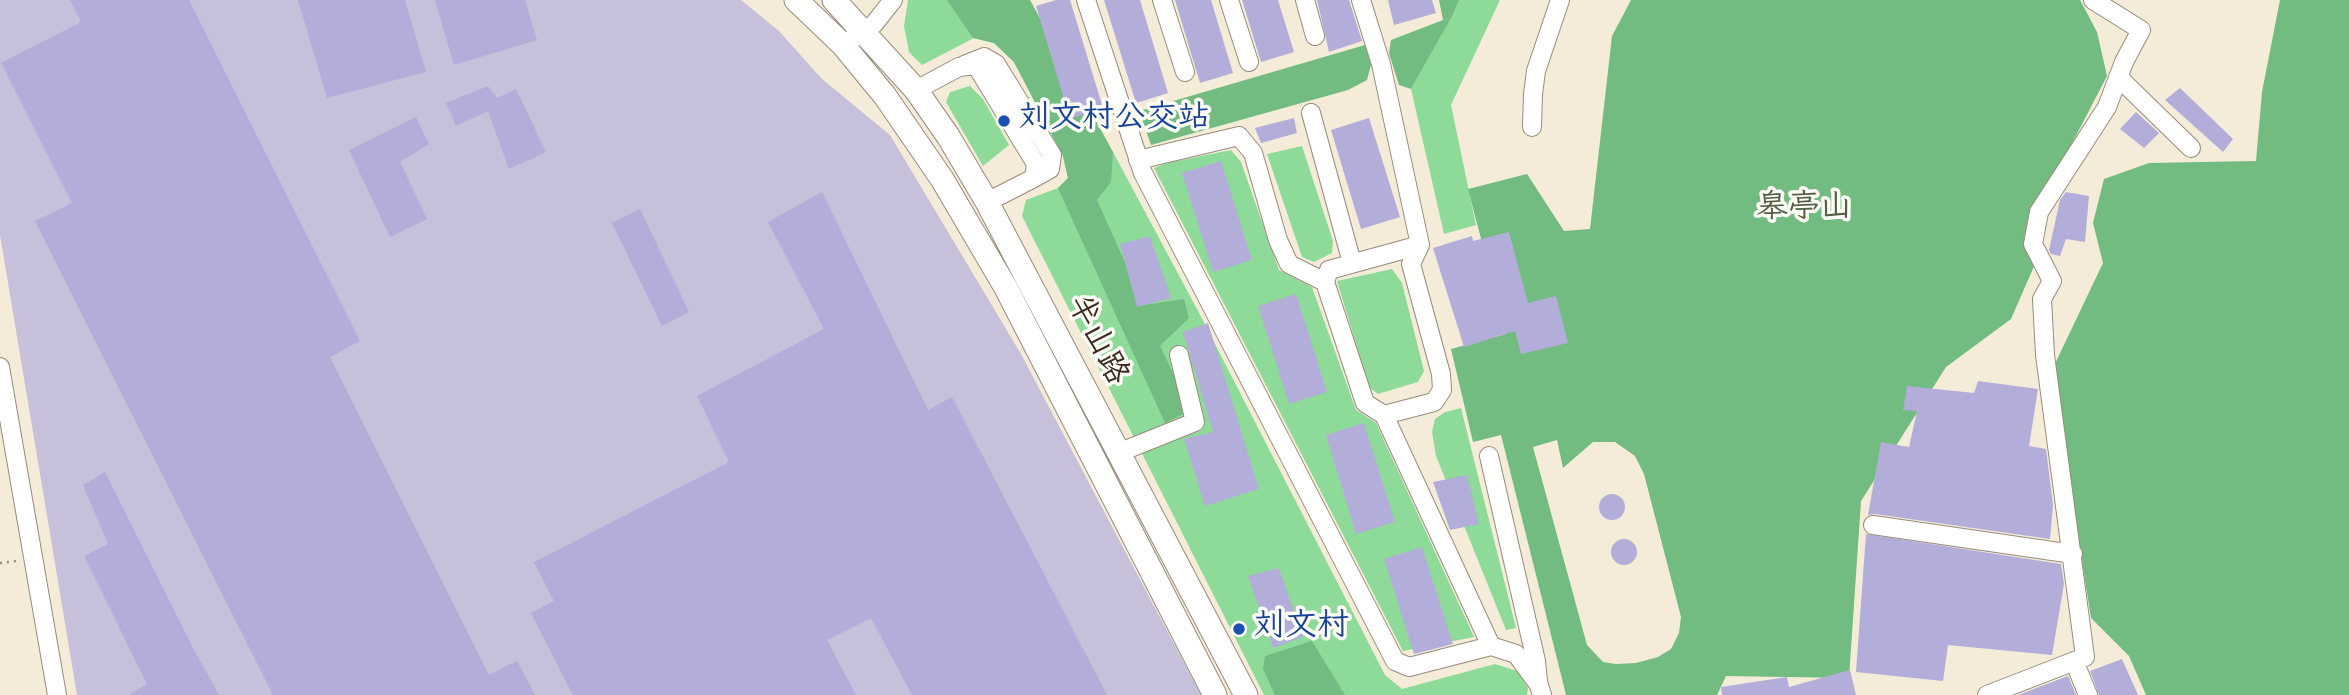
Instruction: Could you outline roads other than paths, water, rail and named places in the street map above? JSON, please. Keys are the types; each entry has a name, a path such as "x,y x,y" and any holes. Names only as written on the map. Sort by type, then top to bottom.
{"main road":[{"name":"半山路","path":"796,0 843,45 885,96 942,179 1006,288 1215,695"},
{"name":"半山路","path":"834,0 916,90 948,136 987,202 1246,695"}],"street":[{"path":"843,45 874,24 893,0"},
{"path":"1086,0 1143,173 1395,661 1409,667 1490,646 1516,654 1540,690"},
{"path":"1163,0 1185,72"},
{"path":"1229,0 1249,62"},
{"path":"1305,0 1315,36"},
{"path":"1361,0 1381,64 1420,245 1411,264 1441,374 1442,390 1434,402 1384,415"},
{"path":"1532,127 1536,71 1560,0"},
{"path":"2088,695 2079,659 2073,554 2045,355 2042,299 2052,281 2033,244 2039,212 2107,107 2141,30 2092,0"},
{"path":"916,90 958,67 976,65 1036,164 1034,178 987,202"},
{"path":"2118,77 2191,148"},
{"path":"1311,113 1352,263"},
{"path":"1138,160 1239,136 1253,153 1278,240 1289,264 1325,282"},
{"path":"1420,245 1329,270 1325,282 1365,403 1384,415 1490,646"},
{"path":"1118,453 1195,422 1179,355"},
{"path":"0,367 57,695"},
{"path":"1489,456 1540,690"},
{"path":"1872,525 2073,554"},
{"path":"1987,695 2079,659"}],"place":[{"name":"刘文村公交站","path":"1004,121"},
{"name":"刘文村","path":"1239,629"}],"park label":[{"name":"皋亭山","path":"1804,211"}]}
